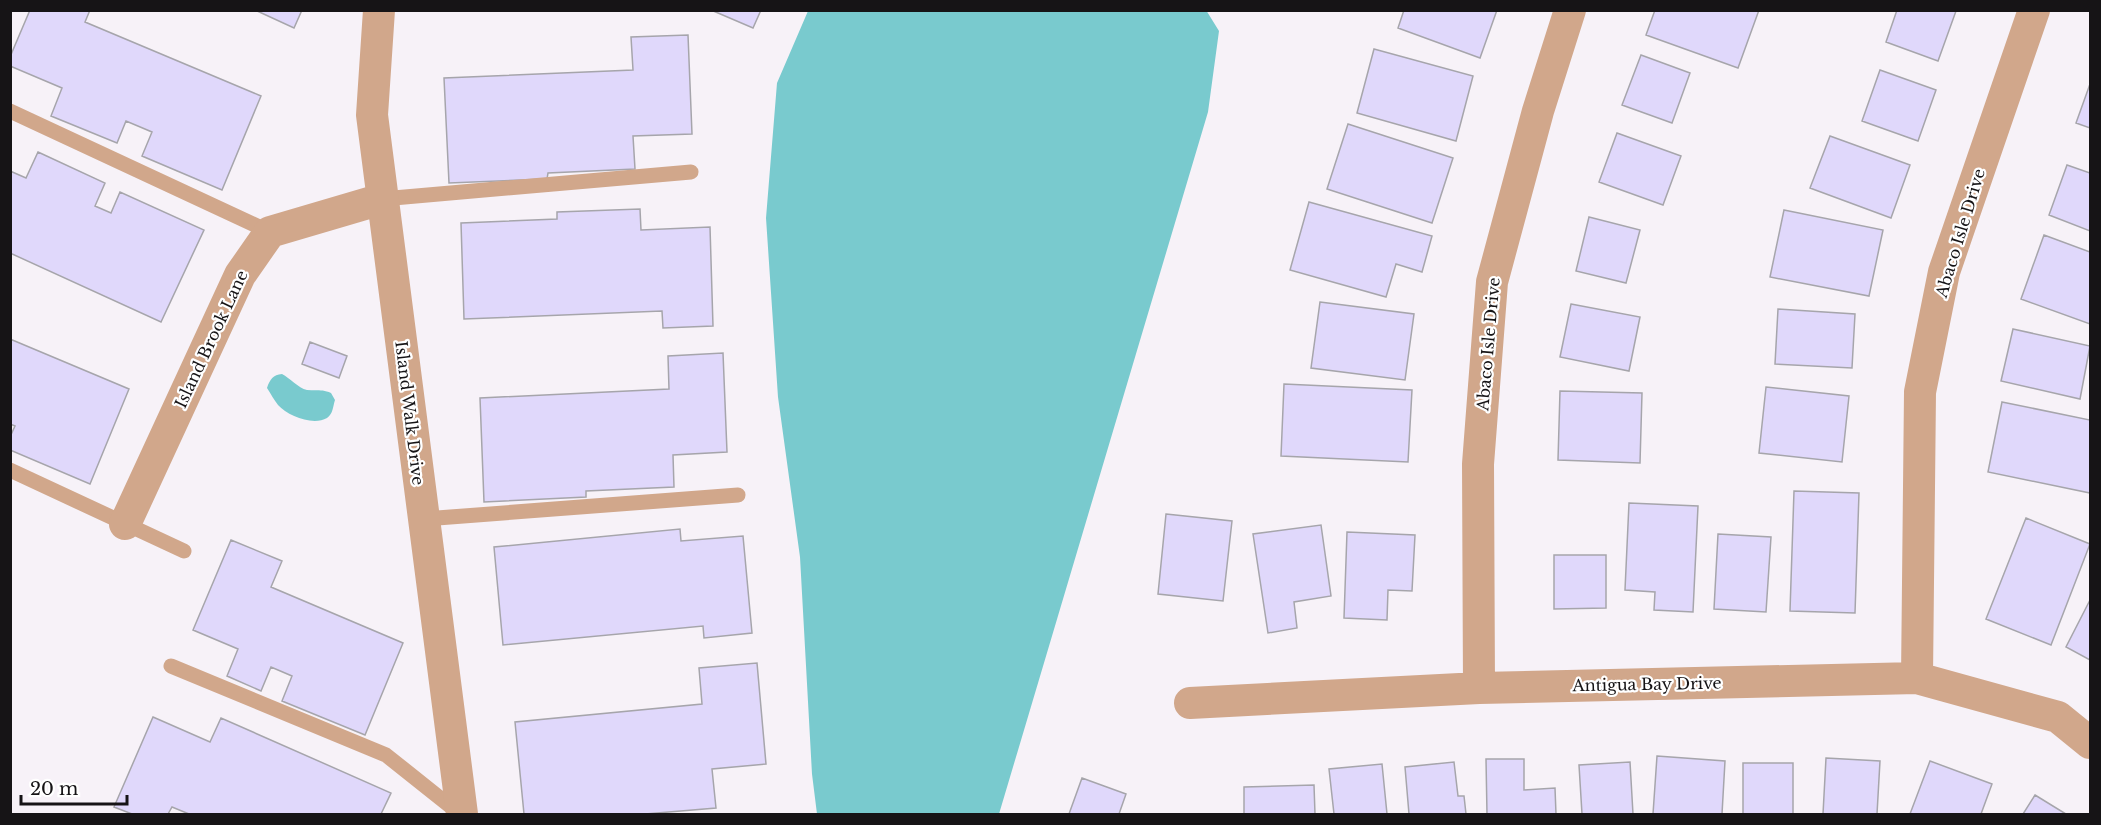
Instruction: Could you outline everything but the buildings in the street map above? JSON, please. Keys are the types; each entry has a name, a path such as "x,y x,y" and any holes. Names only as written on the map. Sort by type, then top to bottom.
{"street":[{"name":"Island Walk Drive","path":"379,10 372,115 461,814"},
{"name":"Abaco Isle Drive","path":"1479,688 1478,464 1492,282 1538,111 1570,10"},
{"name":"Abaco Isle Drive","path":"1917,678 1920,392 1944,272 2034,10"},
{"path":"270,232 382,199"},
{"name":"Island Brook Lane","path":"125,524 240,274 270,232"},
{"name":"Antigua Bay Drive","path":"1190,703 1479,688 1917,678 2058,717 2091,743"}],"lane":[{"path":"10,111 270,232"},
{"path":"382,199 691,172"},
{"path":"10,470 184,551"},
{"path":"424,519 738,495"},
{"path":"171,666 386,755 461,814"}],"water":[{"path":"1206,10 1219,31 1208,112 999,814 817,814 812,774 800,557 778,397 766,218 777,83 808,11"},
{"path":"282,374 304,389 331,393 335,400 329,416 315,421 301,419 282,409 267,388 272,378"}]}
